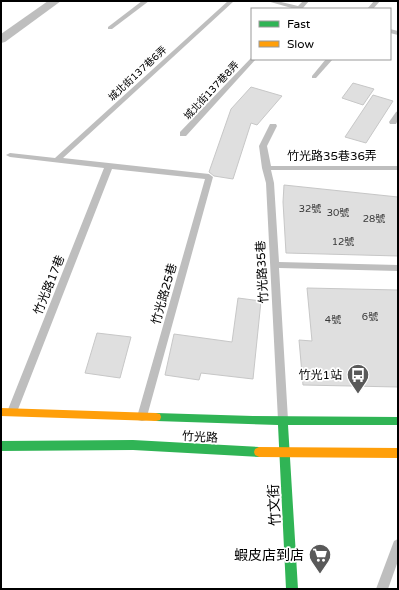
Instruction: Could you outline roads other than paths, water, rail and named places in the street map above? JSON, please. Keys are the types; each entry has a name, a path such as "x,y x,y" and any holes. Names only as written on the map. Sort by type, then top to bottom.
{"street":[{"path":"1,39 55,1"},
{"name":"竹光路","path":"1,412 142,417 398,421"},
{"name":"竹文街","path":"283,420 292,589"},
{"name":"竹光路","path":"1,446 133,445 284,453 398,453"}],"lane":[{"path":"110,28 146,1"},
{"name":"城北街137巷6弄","path":"57,160 231,1"},
{"path":"270,1 296,8"},
{"name":"城北街137巷8弄","path":"183,134 252,60"},
{"path":"314,77 329,60"},
{"path":"393,122 398,113"},
{"name":"竹光路35巷","path":"273,126 263,146 270,183 283,420"},
{"path":"10,155 109,166"},
{"name":"竹光路25巷","path":"109,166 209,177 142,417"},
{"name":"竹光路17巷","path":"12,412 109,166"},
{"name":"竹光路35巷36弄","path":"266,168 398,168"},
{"path":"274,266 398,268"},
{"path":"382,589 398,545"}],"place":[{"name":"竹光1站","path":"358,394"},
{"name":"蝦皮店到店","path":"320,574"}]}
